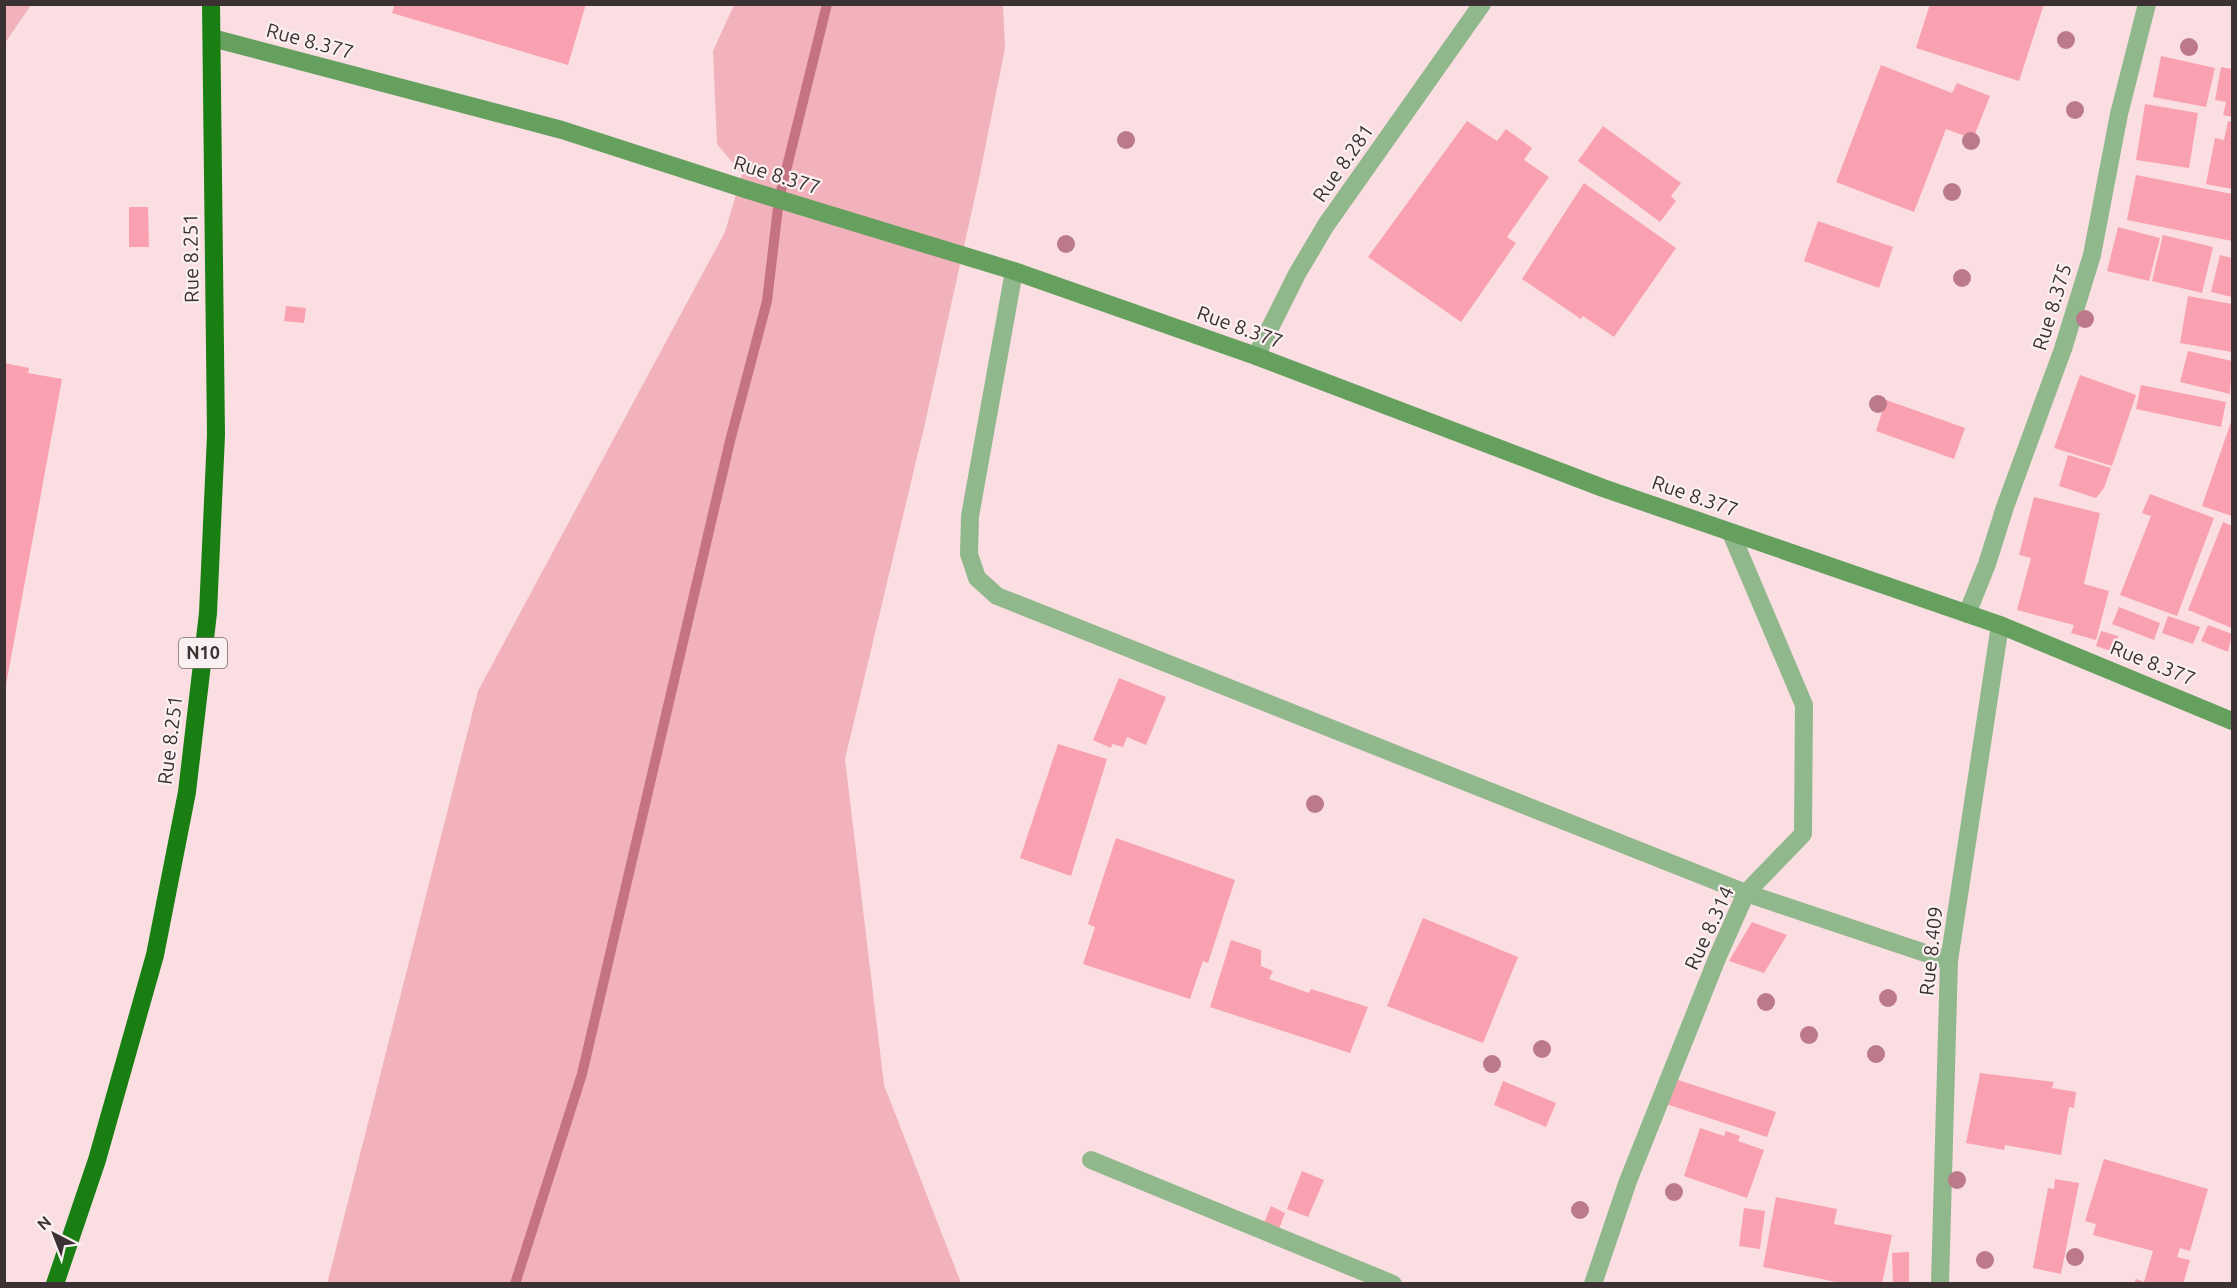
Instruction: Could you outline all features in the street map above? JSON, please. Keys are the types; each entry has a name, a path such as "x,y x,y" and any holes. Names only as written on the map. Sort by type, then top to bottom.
{"highway":[{"name":"Rue 8.251","path":"55,1284 97,1160 155,955 187,792 208,613 216,435 210,4"}],"street":[{"name":"Rue 8.281","path":"1256,356 1297,274 1326,225 1482,4"},
{"name":"Rue 8.375","path":"1967,614 2063,350 2092,255 2119,114 2147,4"},
{"name":"Rue 8.377","path":"212,38 562,130 1014,272 1256,356 1603,488 2000,625 2232,721"},
{"path":"1014,272 970,516 969,554 977,578 998,596 1746,893 1949,961"},
{"name":"Rue 8.314","path":"1593,1284 1628,1181 1718,956 1746,893 1803,834 1804,705 1731,532"},
{"name":"Rue 8.409","path":"1940,1284 1949,961 2000,625"},
{"path":"1091,1160 1393,1284"}],"shaded area":[{"path":"4,5 31,5 5,43"},
{"path":"734,5 1003,5 1005,48 980,174 923,432 845,759 884,1085 961,1283 327,1284 478,691 725,232 742,174 717,144 713,51"}],"building":[{"path":"395,4 586,4 568,65 392,13"},
{"path":"1930,4 2044,4 2019,81 1916,48"},
{"path":"2161,56 2215,68 2206,107 2153,97"},
{"path":"1881,65 1952,93 1957,83 1990,96 1973,139 1946,129 1914,212 1836,182"},
{"path":"2221,67 2232,69 2232,117 2223,115 2226,102 2215,100"},
{"path":"2145,104 2198,113 2189,168 2136,160"},
{"path":"1467,121 1497,141 1506,129 1532,148 1524,160 1549,177 1507,237 1516,243 1461,322 1368,257"},
{"path":"2228,121 2232,122 2232,189 2206,184 2215,138 2224,140"},
{"path":"1603,126 1681,183 1671,196 1676,201 1660,222 1578,161"},
{"path":"2136,175 2232,194 2232,241 2127,220"},
{"path":"1584,183 1676,248 1614,337 1583,316 1581,319 1522,279"},
{"path":"129,207 148,207 149,247 129,247"},
{"path":"1818,221 1893,247 1879,288 1804,261"},
{"path":"2118,227 2160,238 2149,281 2107,271"},
{"path":"2163,235 2213,247 2202,293 2152,281"},
{"path":"2220,255 2232,258 2232,297 2211,292"},
{"path":"2188,296 2232,304 2232,352 2180,343"},
{"path":"286,306 306,308 304,323 284,321"},
{"path":"2188,351 2232,361 2230,394 2180,382"},
{"path":"4,363 29,368 28,373 62,379 6,685"},
{"path":"2080,375 2136,395 2112,466 2054,448"},
{"path":"2141,385 2226,402 2221,427 2136,409"},
{"path":"1886,400 1965,428 1954,459 1876,431"},
{"path":"2232,419 2232,516 2202,506"},
{"path":"2068,455 2111,468 2104,488 2096,498 2059,486"},
{"path":"2150,494 2214,518 2177,616 2120,595 2151,516 2142,513"},
{"path":"2034,497 2100,513 2084,584 2109,591 2096,640 2071,633 2074,625 2017,610 2031,558 2019,555"},
{"path":"2223,522 2232,526 2232,628 2188,610"},
{"path":"2119,607 2160,623 2154,640 2112,624"},
{"path":"2168,616 2200,627 2193,644 2162,633"},
{"path":"2208,625 2232,634 2228,652 2201,641"},
{"path":"2101,631 2118,636 2114,652 2096,646"},
{"path":"1119,678 1166,697 1146,745 1127,737 1123,747 1112,744 1111,748 1093,740"},
{"path":"1058,744 1107,759 1071,876 1020,858"},
{"path":"1116,838 1235,880 1208,963 1203,961 1190,999 1083,964 1095,927 1088,924"},
{"path":"1423,918 1518,957 1483,1043 1387,1006"},
{"path":"1752,922 1787,935 1764,973 1729,961"},
{"path":"1231,940 1261,950 1261,966 1273,971 1269,979 1309,993 1311,989 1368,1007 1350,1053 1210,1007"},
{"path":"1980,1073 2054,1082 2052,1088 2076,1092 2074,1108 2069,1107 2061,1155 2005,1145 2004,1150 1966,1143"},
{"path":"1675,1079 1776,1112 1767,1137 1666,1104"},
{"path":"1503,1081 1556,1103 1546,1127 1494,1105"},
{"path":"1700,1128 1724,1136 1726,1131 1740,1136 1738,1141 1764,1150 1747,1198 1684,1176"},
{"path":"2104,1159 2208,1189 2190,1251 2180,1248 2177,1257 2190,1260 2183,1284 2134,1284 2136,1279 2144,1282 2153,1251 2093,1235 2096,1224 2085,1221"},
{"path":"1302,1171 1324,1180 1308,1217 1287,1209"},
{"path":"2055,1179 2079,1183 2061,1274 2033,1268 2048,1188 2054,1189"},
{"path":"1776,1197 1837,1209 1834,1224 1892,1235 1882,1284 1846,1284 1763,1267"},
{"path":"1271,1206 1285,1213 1279,1229 1264,1223"},
{"path":"1744,1208 1765,1211 1760,1249 1739,1246"},
{"path":"1909,1252 1909,1284 1893,1284 1892,1253"}],"waterway":[{"path":"515,1284 582,1074 730,441 767,301 779,199 827,4"}]}
